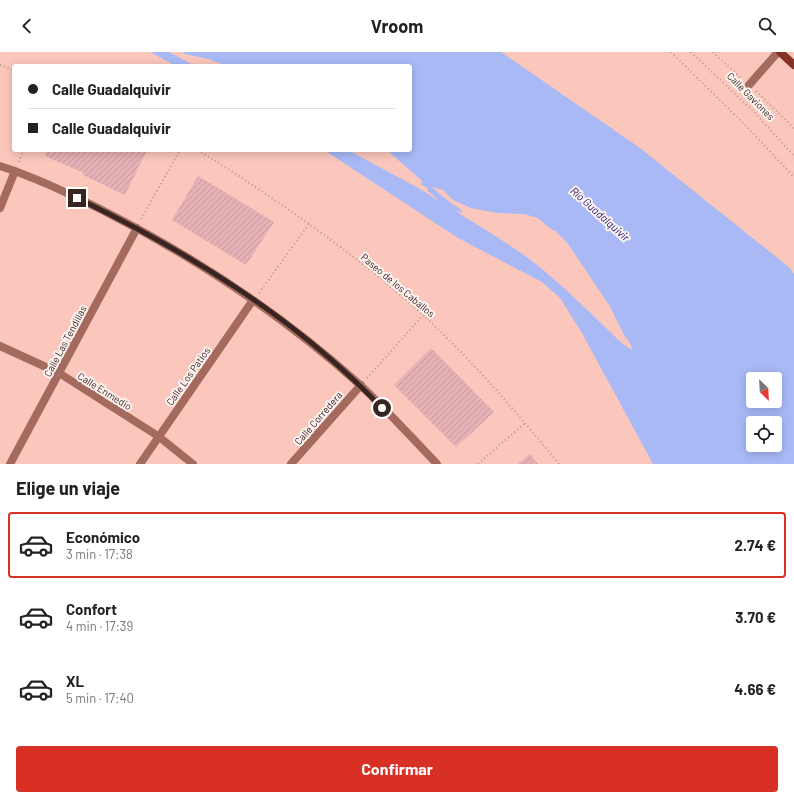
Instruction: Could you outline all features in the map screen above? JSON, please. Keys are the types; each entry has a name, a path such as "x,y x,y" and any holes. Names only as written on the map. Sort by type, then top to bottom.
{"street":[{"path":"779,52 794,65"},
{"name":"Calle Gaviones","path":"749,85 779,52"},
{"path":"0,166 77,198 137,228 203,266 253,300 310,342 361,385 437,464"},
{"path":"0,208 15,171"},
{"name":"Calle Las Tendillas","path":"10,464 137,228"},
{"name":"Calle Los Patios","path":"140,464 253,300"},
{"name":"Calle Enmedio","path":"0,346 59,373 158,436 193,464"},
{"name":"Calle Corredera","path":"291,464 361,385"}],"path":[{"path":"671,52 749,129 794,177"},
{"name":"Calle Gaviones","path":"691,52 755,113 794,156"},
{"path":"0,65 12,69"},
{"path":"15,171 22,152"},
{"path":"137,228 179,152"},
{"name":"Paseo de los Caballos","path":"201,152 248,181 309,224 366,267 423,315 481,373 559,464"},
{"path":"253,300 309,224"},
{"path":"361,385 423,315"},
{"path":"478,464 525,423"}],"water":[{"path":"150,52 169,52 191,64 172,64"},
{"name":"Río Guadalquivir","path":"182,52 501,52 640,148 790,268 794,274 794,464 653,464 583,335 560,298 542,282 458,238 327,152 352,152 420,189 440,202 427,190 429,189 420,184 423,182 389,152 412,152 412,64 222,64","holes":["432,187 443,190 453,200 471,208 497,213 524,214 538,218 552,230 556,231 568,244 609,305 623,333 631,345 632,350 623,344 567,291 532,261 460,214 456,210 463,213 460,209"]}],"building":[{"path":"47,152 146,152 125,195 83,175 84,173 45,156"},
{"path":"198,176 274,222 246,265 172,220"},
{"path":"431,348 494,412 456,447 394,385"},
{"path":"530,454 538,464 518,464"}],"route":[{"path":"77,198 137,228 176,250 203,266 253,300 310,342 361,385 382,408"}]}
